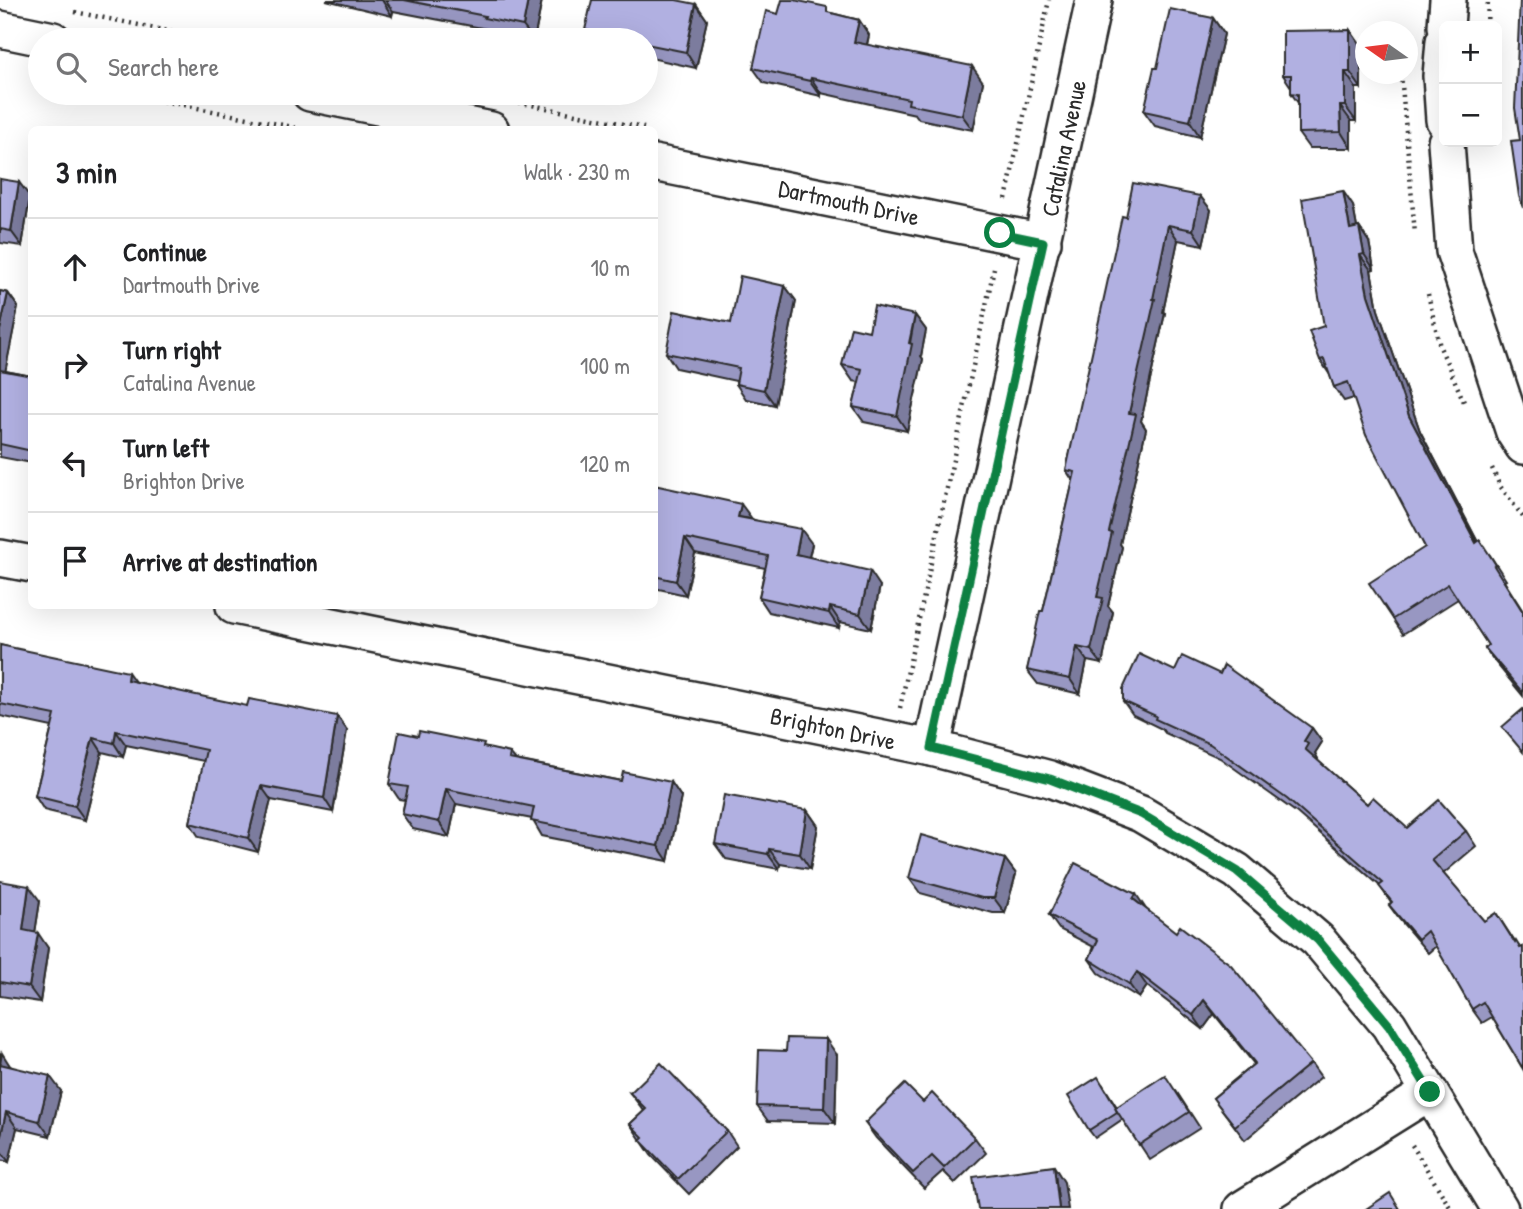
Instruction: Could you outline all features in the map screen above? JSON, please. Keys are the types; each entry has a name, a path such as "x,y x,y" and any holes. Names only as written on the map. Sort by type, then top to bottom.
{"street":[{"name":"Catalina Avenue","path":"932,748 1094,0"},
{"path":"1446,21 1448,0"},
{"path":"0,29 61,25"},
{"path":"414,105 500,115"},
{"path":"1446,147 1454,251 1514,432 1523,446"},
{"name":"Dartmouth Drive","path":"658,164 1043,242"},
{"path":"0,558 28,563"},
{"name":"Brighton Drive","path":"249,609 932,748 1050,779 1141,814 1237,871 1318,940 1389,1025 1500,1209"},
{"path":"1242,1209 1430,1092"}],"path":[{"path":"1005,202 1049,0"},
{"path":"1487,21 1488,0"},
{"path":"61,25 91,28"},
{"path":"182,105 286,126"},
{"path":"500,115 610,126"},
{"path":"900,707 994,267"},
{"path":"1410,1141 1451,1209"}],"building":[{"path":"404,0 528,0 523,26"},
{"path":"592,0 676,0 696,4 686,52 658,46 658,28 585,28"},
{"path":"782,0 827,7 827,12 859,20 854,42 972,66 962,115 908,104 909,99 753,68 766,11 778,14"},
{"path":"1520,0 1523,0 1523,208 1511,141 1520,140 1515,108"},
{"path":"1170,9 1213,18 1190,121 1144,111"},
{"path":"1350,30 1350,72 1345,72 1345,106 1340,106 1341,132 1298,133 1298,94 1291,93 1291,75 1283,75 1283,31"},
{"path":"0,179 19,182 11,231 0,229"},
{"path":"1133,183 1200,196 1193,230 1168,225 1155,299 1129,413 1136,414 1097,597 1103,598 1091,650 1077,647 1070,679 1027,670 1075,472 1066,470 1122,216 1126,217"},
{"path":"1343,191 1350,229 1359,227 1364,254 1360,255 1368,295 1409,416 1476,543 1480,540 1523,612 1523,693 1485,648 1488,645 1448,584 1393,619 1369,583 1425,547 1366,435 1348,382 1334,387 1324,359 1320,360 1309,331 1324,326 1302,199"},
{"path":"740,276 785,286 764,390 736,384 739,368 666,353 674,311 731,323"},
{"path":"0,291 8,293 0,330"},
{"path":"874,306 915,315 909,343 912,344 897,416 853,407 862,369 842,365 851,327 869,331"},
{"path":"0,370 28,375 28,450 0,444"},
{"path":"658,486 741,504 738,517 801,529 796,554 870,571 860,614 830,607 829,613 759,597 768,556 685,538 676,581 658,577"},
{"path":"0,645 128,672 127,680 247,706 249,699 337,716 324,798 261,786 248,838 190,823 206,750 116,731 114,743 93,738 75,806 35,796 55,715 0,704"},
{"path":"1139,654 1175,671 1182,656 1220,674 1224,665 1312,728 1304,741 1308,744 1305,749 1367,804 1373,797 1407,828 1439,800 1466,831 1432,860 1484,921 1496,913 1515,943 1516,941 1520,948 1523,947 1523,1067 1483,1002 1472,1009 1427,931 1418,939 1389,905 1392,902 1379,886 1383,883 1287,799 1210,744 1123,701 1123,689"},
{"path":"1523,709 1523,752 1502,727"},
{"path":"419,731 484,744 483,747 510,753 509,759 621,781 623,772 671,782 658,846 531,821 534,807 446,789 439,822 402,814 408,787 389,784 399,732 418,736"},
{"path":"724,795 807,810 800,854 769,849 768,854 715,844"},
{"path":"921,835 1005,859 994,898 982,898 909,878"},
{"path":"1075,863 1136,894 1133,899 1176,932 1180,926 1231,965 1311,1063 1235,1126 1213,1098 1255,1063 1204,1000 1193,1015 1137,972 1129,984 1089,959 1098,940 1049,915"},
{"path":"0,881 29,886 23,930 38,933 29,987 0,982"},
{"path":"787,1038 826,1039 824,1108 757,1106 759,1050 786,1051"},
{"path":"661,1063 727,1131 678,1179 640,1140 643,1137 630,1124 646,1109 630,1093"},
{"path":"0,1064 50,1076 39,1121 6,1112 0,1140"},
{"path":"1165,1075 1189,1112 1139,1145 1115,1108"},
{"path":"1098,1077 1117,1112 1089,1130 1068,1096"},
{"path":"905,1084 923,1102 932,1093 975,1138 944,1168 932,1156 913,1173 865,1123"},
{"path":"1054,1166 1059,1209 978,1209 973,1177"},
{"path":"1390,1193 1400,1209 1366,1209"}],"route":[{"path":"1000,233 1043,242 932,748 1050,779 1141,814 1237,871 1318,940 1389,1025 1430,1092"}]}
